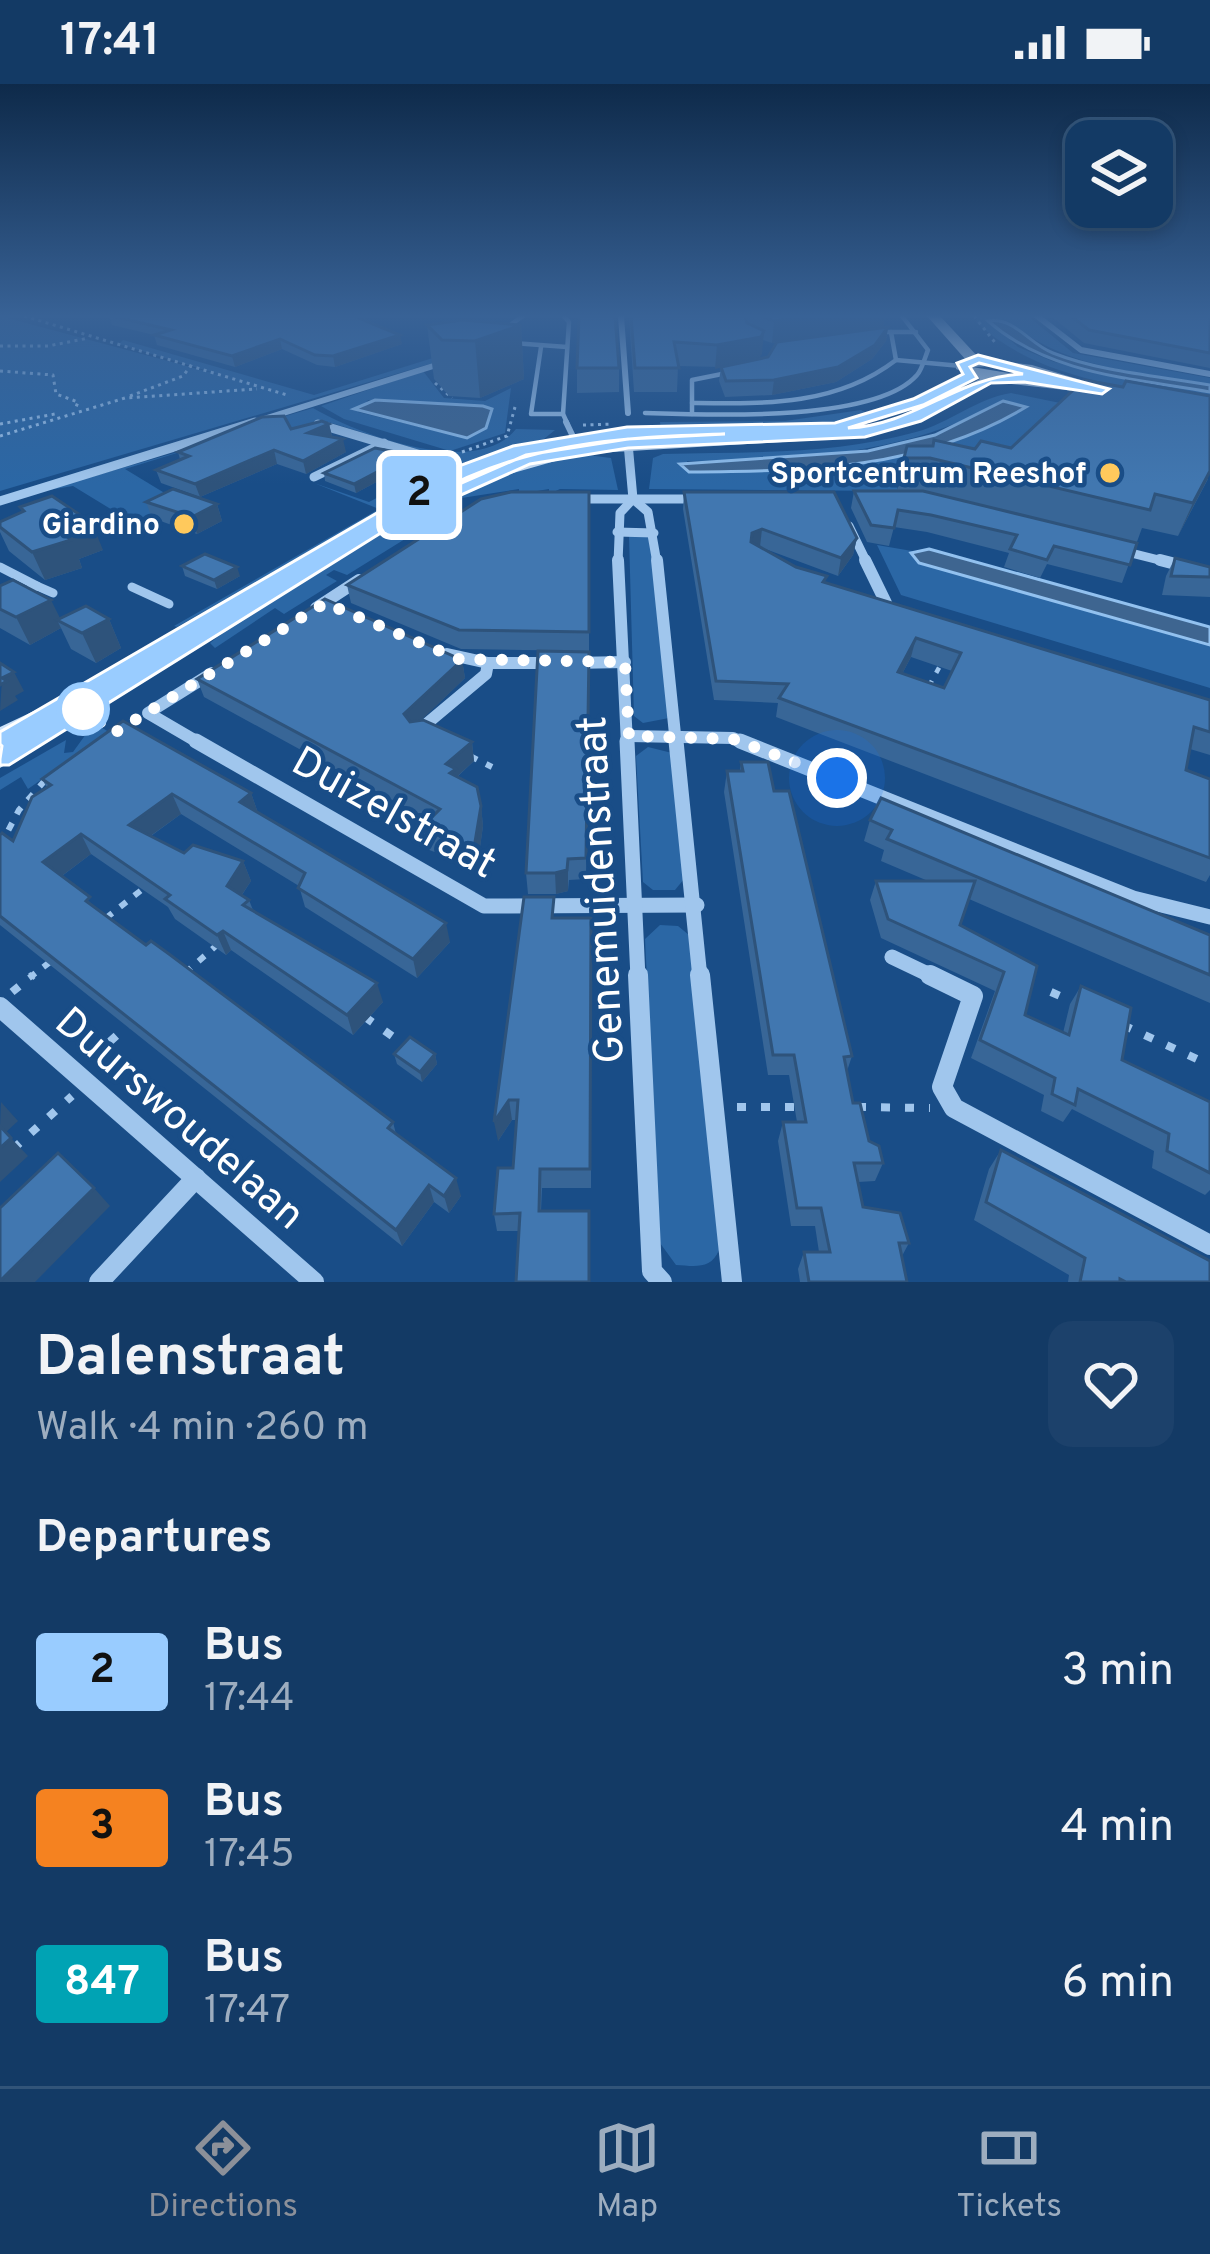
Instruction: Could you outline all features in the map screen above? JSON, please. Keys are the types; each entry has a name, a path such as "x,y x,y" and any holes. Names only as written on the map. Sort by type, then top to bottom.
{"street":[{"path":"0,501 415,372"},
{"path":"624,372 633,499 648,512 654,533 679,736 732,1282"},
{"path":"0,738 469,474 628,430 865,432 915,418 972,372"},
{"path":"993,372 1126,394"},
{"path":"1019,372 1025,375"},
{"path":"307,428 326,424 469,474"},
{"path":"314,476 385,442"},
{"path":"0,759 469,474"},
{"path":"633,499 620,513 616,532 654,533"},
{"path":"552,500 701,499"},
{"path":"846,519 886,603"},
{"name":"Genemuidenstraat","path":"616,532 652,1271 662,1282"},
{"path":"1099,545 1210,573"},
{"path":"305,615 377,568"},
{"path":"864,596 905,609"},
{"path":"325,603 341,610"},
{"path":"437,650 488,663 625,662"},
{"name":"Duizelstraat","path":"232,660 148,713 484,906 697,905"},
{"path":"418,731 486,674 488,663"},
{"path":"629,736 733,739 1133,898 1210,917"},
{"path":"892,957 973,996 942,1087 953,1108 1210,1245"},
{"name":"Duurswoudelaan","path":"0,1004 314,1282"},
{"path":"99,1282 196,1178"}],"lane":[{"path":"537,372 531,414 562,414"},
{"path":"565,372 562,414 575,444"},
{"path":"692,414 689,384 733,372"},
{"path":"692,403 774,401 835,392 880,372"},
{"path":"645,413 755,416 850,404 905,384 917,372"},
{"path":"0,566 52,593"},
{"path":"0,604 37,586"},
{"path":"132,587 169,604"}],"path":[{"path":"10,372 53,376 56,394 78,402 75,410"},
{"path":"0,424 125,398 186,372"},
{"path":"215,372 312,404"},
{"path":"450,375 431,378 445,397 452,398"},
{"path":"125,398 262,388"},
{"path":"0,436 75,410"},
{"path":"921,700 951,646"},
{"path":"454,749 492,766"},
{"path":"0,846 32,791 55,771"},
{"path":"32,791 50,803"},
{"path":"88,932 158,877"},
{"path":"182,977 235,929"},
{"path":"0,1004 53,960"},
{"path":"1051,992 1091,1010"},
{"path":"349,1006 406,1046"},
{"path":"1111,1019 1210,1065"},
{"path":"0,1160 129,1024"},
{"path":"713,1107 801,1107"},
{"path":"844,1107 953,1108"}],"shaded area":[{"path":"0,372 209,372 224,376 211,372 234,372 314,395 388,372 403,372 0,491"},
{"path":"420,372 444,398 485,401 511,388 505,433 450,451 344,419 321,406","holes":["368,400 492,409 448,434 358,412"]},
{"path":"1066,372 1106,372 1210,392 1210,401 1116,385"},
{"path":"1093,372 1128,372 1210,385 1210,392 1122,378"},
{"path":"1129,372 1177,372 1210,378 1210,385"},
{"path":"1011,393 1085,408 957,480 944,497 896,485 898,491 649,489 653,458 663,454 854,445 928,428","holes":["1003,401 1025,407 946,444 863,463 690,472 687,461 849,451 927,434"]},
{"path":"375,400 492,409 486,428 467,438 354,409"},
{"path":"1003,401 1026,407 946,444 905,455 778,470 689,472 680,464 868,451 935,435"},
{"path":"313,408 385,439 325,421 292,429 269,421"},
{"path":"861,410 874,417 790,429 661,430 660,422 785,421"},
{"path":"516,429 555,430 544,439 463,463 389,440 474,451 498,444"},
{"path":"206,444 125,469 181,503 132,522 73,486 42,491"},
{"path":"572,453 611,458 618,490 560,489 549,494 549,489 519,494 519,489 455,499 457,506 432,522 424,516 415,521 426,526 347,575 334,570 326,575 337,581 284,614 275,608 215,648 210,643 271,595 454,490"},
{"path":"441,464 445,473 174,626 379,509 314,483 369,502"},
{"path":"629,536 650,537 669,718 643,723 634,716"},
{"path":"877,545 912,551 919,563 1210,645 1210,688 901,595"},
{"path":"929,549 1210,627 1210,645 919,563 911,553"},
{"path":"94,723 109,732 28,789 21,777 0,790 0,778 66,740 64,753 73,752"},
{"path":"648,747 672,753 684,879 675,890 653,890 643,882 636,756"},
{"path":"660,925 678,926 689,935 719,1250 701,1265 676,1265 660,1243 645,939"}],"building":[{"path":"723,372 814,372 774,380 726,381"},
{"path":"1084,380 1123,387 1126,381 1210,396 1210,471 1193,503 1155,494 1150,510 930,458 904,458 907,446 933,446 934,440 975,449 981,441 1011,448"},
{"path":"284,416 291,429 322,421 329,424 308,433 343,439 303,461 274,450 195,484 156,470 189,456 178,452 262,417"},
{"path":"375,448 396,452 385,460 394,463 354,484 324,473"},
{"path":"173,489 217,504 192,517 146,502"},
{"path":"854,491 923,491 1137,543 1130,565 1054,546 1047,560 1010,549 1017,535 931,515 898,510 894,528 871,525"},
{"path":"511,492 589,492 589,632 459,630 347,585 481,499"},
{"path":"684,492 834,492 857,538 841,558 762,529 752,533 751,542 796,567 827,576 823,582 1210,700 1210,732 1194,727 1186,770 1210,779 1210,858 779,698 788,684 716,681","holes":["916,638 961,653 944,688 898,672"]},
{"path":"52,496 92,523 63,533 71,540 32,552 0,527 0,522 24,511 20,507"},
{"path":"205,554 237,567 214,580 182,566"},
{"path":"1175,558 1210,567 1210,577 1171,576"},
{"path":"13,580 51,600 16,617 0,609 0,586"},
{"path":"325,599 462,660 404,714 410,722 423,720 472,742 446,764 456,769 450,773 477,787 481,806 474,848 420,829 440,809 197,679"},
{"path":"86,606 109,619 82,633 57,620"},
{"path":"538,651 589,652 586,858 568,859 567,870 555,873 526,873"},
{"path":"0,663 14,672 2,678 7,681 0,685"},
{"path":"123,721 251,793 240,802 446,923 413,959 298,888 305,873 172,794 129,825 184,853 193,845 243,861 227,886 249,900 243,905 377,983 347,1015 223,931 217,935 165,899 170,895 81,834 43,862 90,897 86,901 146,945 151,941 393,1122 388,1128 456,1178 444,1196 429,1185 396,1230 0,916 0,835 13,841 32,797 51,785 42,779"},
{"path":"741,762 768,762 774,791 789,791 852,1056 844,1057 853,1103 860,1103 869,1141 879,1146 883,1163 854,1163 863,1207 900,1213 909,1243 899,1243 907,1282 809,1282 804,1252 830,1252 821,1208 797,1208 783,1122 806,1122 794,1055 773,1055 727,771 743,771"},
{"path":"881,798 1210,935 1210,975 887,839 892,830 870,820"},
{"path":"876,881 975,881 960,925 1037,966 1025,1015 1069,1035 1081,986 1131,1008 1122,1060 1210,1102 1210,1173 1167,1151 1169,1134 1078,1089 1075,1105 1052,1094 1055,1078 980,1040 1004,972 888,919"},
{"path":"524,897 554,897 552,918 591,918 590,1169 540,1169 539,1211 589,1211 589,1282 516,1282 520,1213 494,1214 498,1168 513,1168 518,1100 509,1100 494,1122"},
{"path":"410,1037 435,1054 420,1072 394,1054"},
{"path":"0,1126 11,1138 0,1148"},
{"path":"1001,1150 1210,1261 1210,1282 1080,1282 1085,1258 986,1202"},
{"path":"58,1153 94,1188 0,1281 0,1208"}],"bus line":[{"name":"2","path":"0,738 487,459 571,438 627,432 836,427 882,417 918,402 972,375 966,372"},
{"name":"2","path":"0,759 385,523 476,478 526,460 579,449 865,432 915,418 988,380 1024,378 1102,389 1027,372"}],"place":[{"name":"Sportcentrum Reeshof","path":"1110,473"},
{"name":"Giardino","path":"184,524"}],"route":[{"path":"83,709 114,733 325,603 459,659 625,662 629,736 733,739 837,778"}]}
